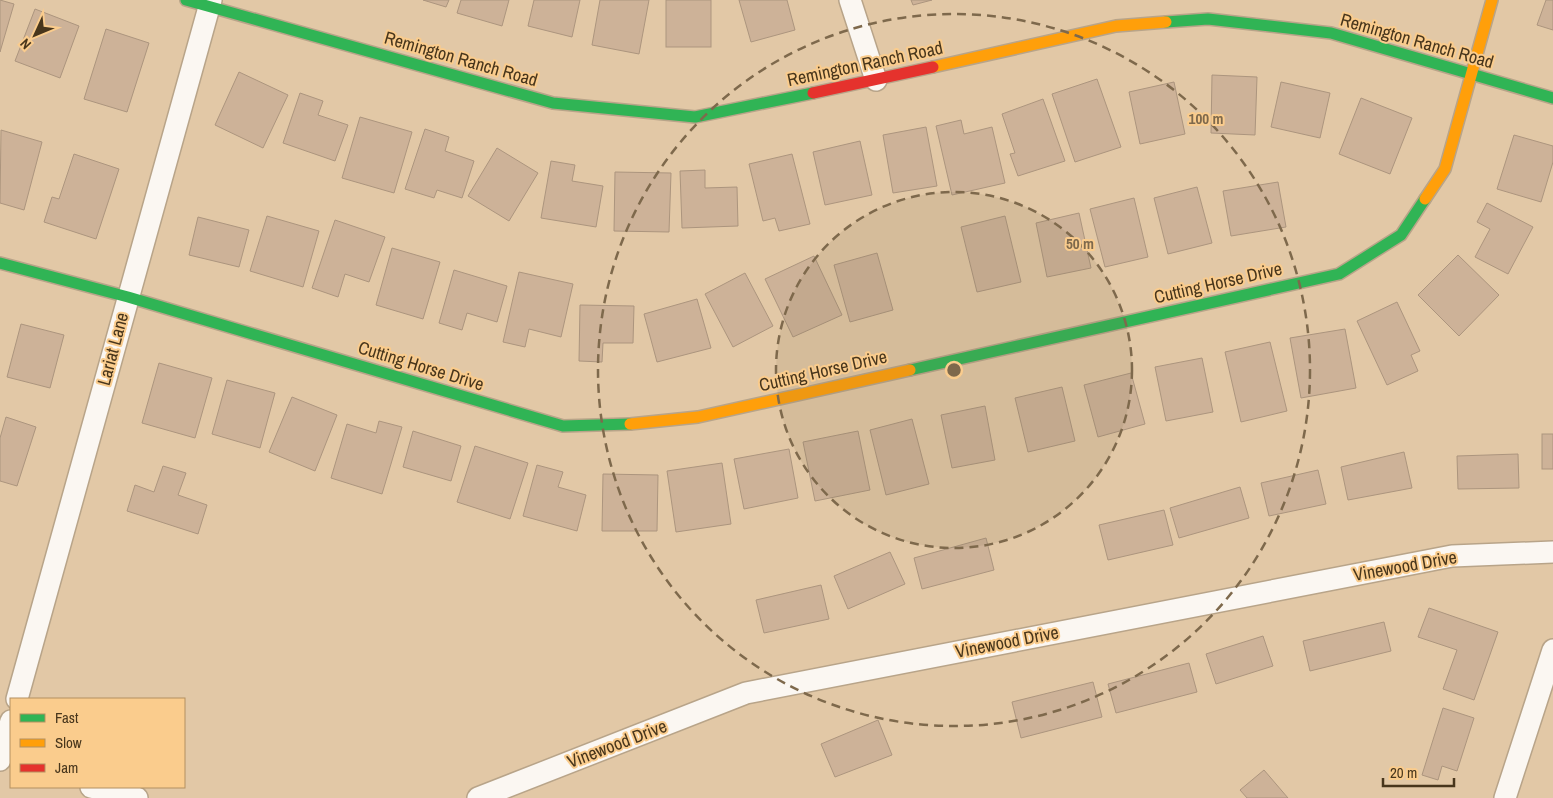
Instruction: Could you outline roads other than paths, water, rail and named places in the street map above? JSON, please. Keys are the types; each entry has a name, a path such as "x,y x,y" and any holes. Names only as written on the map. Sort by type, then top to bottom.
{"street":[{"name":"Remington Ranch Road","path":"186,0 210,3 553,103 696,117 876,80 1116,26 1208,19 1331,33 1553,98"},
{"path":"850,0 876,80"},
{"name":"Cutting Horse Drive","path":"0,263 128,297 563,426 622,425 698,417 1339,274 1401,235 1445,169 1473,75 1492,0"},
{"name":"Lariat Lane","path":"18,698 210,3"},
{"name":"Vinewood Drive","path":"478,798 746,693 1452,556 1553,552"},
{"path":"1505,798 1553,650"},
{"path":"0,760 10,725"},
{"path":"95,788 137,798"}]}
